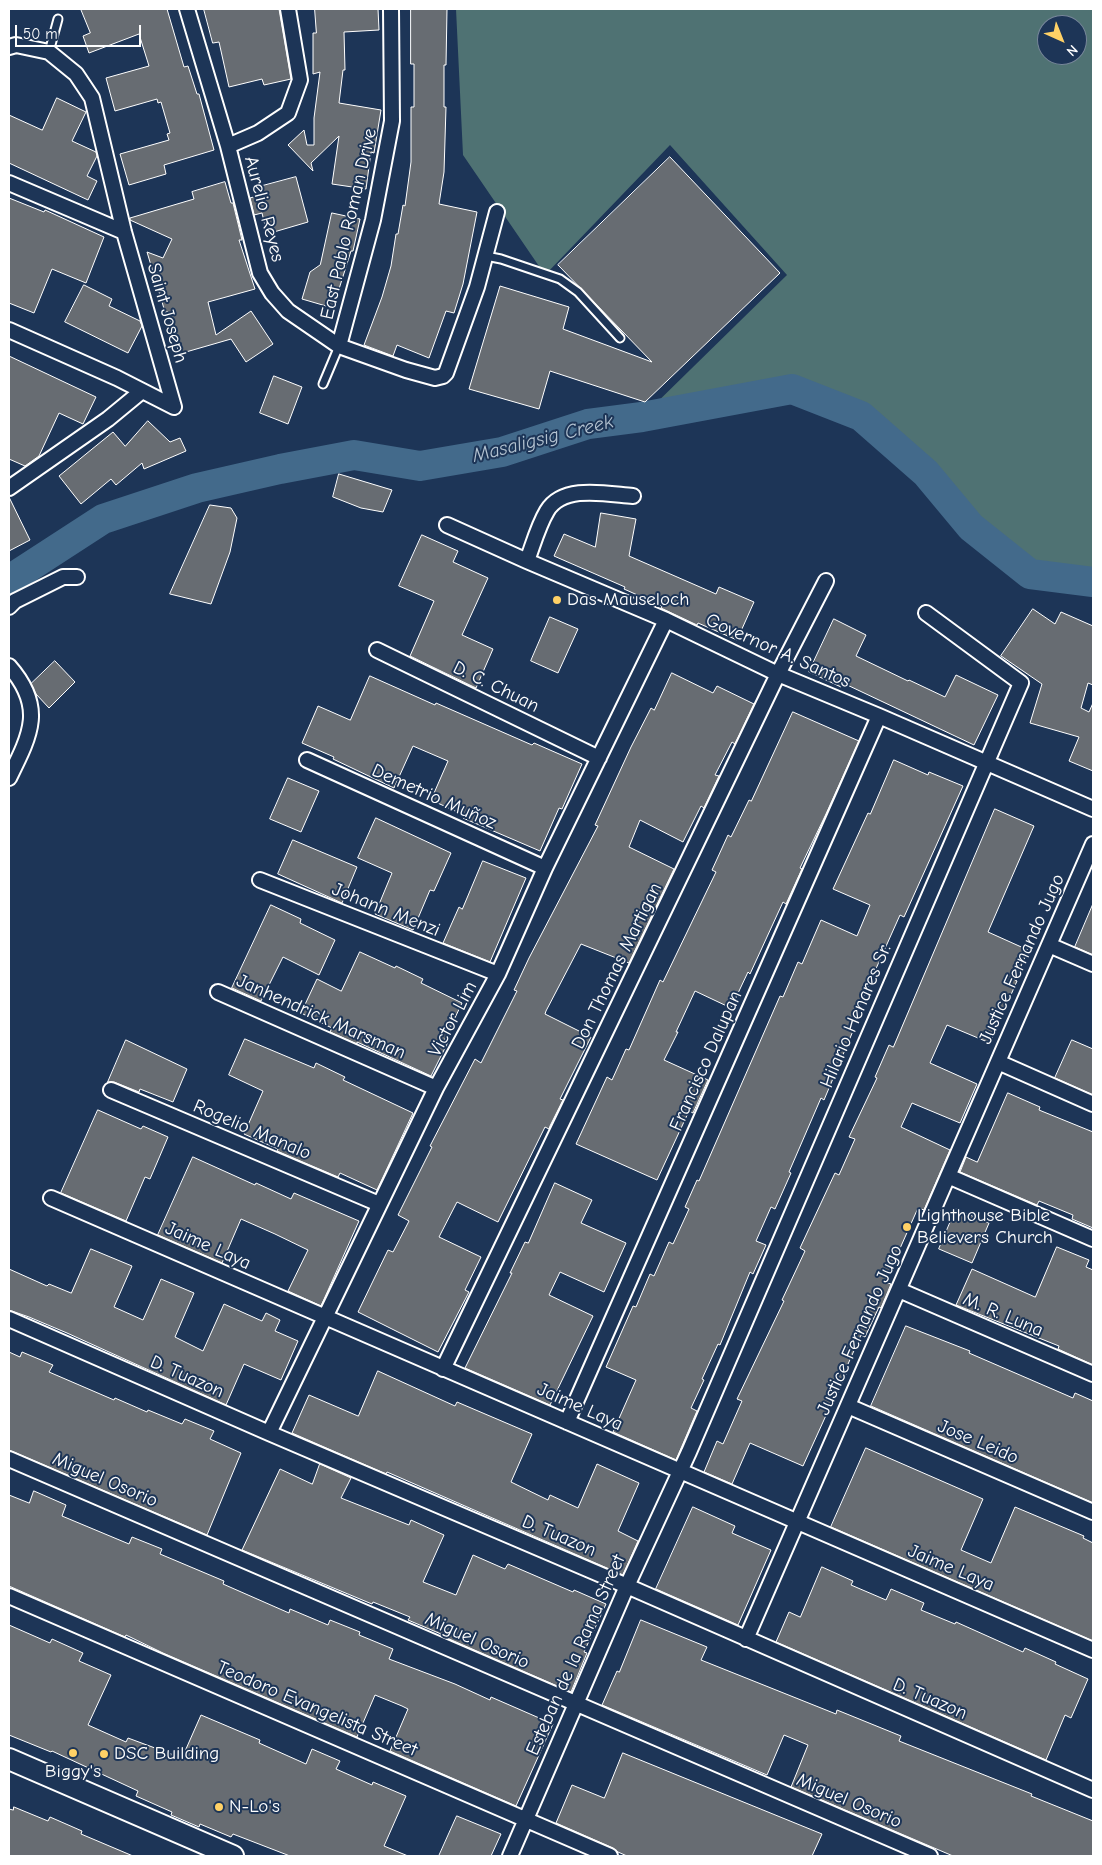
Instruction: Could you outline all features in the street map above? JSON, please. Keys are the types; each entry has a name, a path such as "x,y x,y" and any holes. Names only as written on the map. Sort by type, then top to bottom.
{"street":[{"name":"Aurelio Reyes","path":"187,9 228,146 260,273 272,293 288,311 339,346 435,378 443,376 478,287 497,212"},
{"path":"228,146 258,133 288,113 300,80 288,9"},
{"name":"East Pablo Roman Drive","path":"339,346 373,220 392,121 391,9"},
{"path":"9,47 16,45 49,52"},
{"name":"Saint Joseph","path":"49,52 76,74 92,98 124,232 174,406 142,391"},
{"path":"9,183 124,232"},
{"path":"9,330 142,391 108,419 10,486"},
{"path":"527,561 548,510 559,498 580,493 633,496"},
{"name":"Governor A. Santos","path":"448,525 666,620 778,674 1093,808"},
{"path":"9,607 15,601 64,577 76,577"},
{"name":"Don Thomas Martigan","path":"443,1368 778,674 826,580"},
{"name":"Hilario Henares Sr.","path":"680,1471 1021,683 926,613"},
{"name":"Victor Lim","path":"269,1434 436,1088 498,974 546,868 666,620"},
{"name":"D. C. Chuan","path":"377,650 599,758"},
{"path":"9,666 19,678 27,693 32,712 28,736 9,778"},
{"name":"Francisco Dalupan","path":"567,1422 880,716"},
{"name":"Demetrio Muñoz","path":"307,760 546,868"},
{"name":"Justice Fernando Jugo","path":"746,1639 1093,844"},
{"name":"Johann Menzi","path":"260,880 498,974"},
{"path":"1049,945 1093,964"},
{"name":"Janhendrick Marsman","path":"218,992 436,1088"},
{"path":"998,1062 1093,1104"},
{"name":"Rogelio Manalo","path":"111,1090 379,1204"},
{"path":"948,1176 1093,1239"},
{"name":"Jaime Laya","path":"51,1198 1093,1650"},
{"name":"M. R. Luna","path":"899,1290 1093,1374"},
{"name":"D. Tuazon","path":"9,1319 269,1434 627,1586 1093,1790"},
{"name":"Jose Leido","path":"848,1406 1093,1512"},
{"name":"Miguel Osorio","path":"9,1458 930,1856"},
{"name":"Esteban de la Rama Street","path":"510,1856 627,1586 680,1471"},
{"name":"Teodoro Evangelista Street","path":"9,1596 610,1856"},
{"path":"9,1759 233,1856"}],"lane":[{"path":"49,52 58,20"},
{"path":"486,256 501,259 560,279 578,292 620,338"},
{"name":"East Pablo Roman Drive","path":"323,384 339,346"}],"green space":[{"path":"456,9 1093,9 1093,582 1030,574 971,527 926,473 861,416 792,389 642,417 787,275 670,145 545,275 463,155"}],"building":[{"path":"81,9 167,9 184,67 188,66 197,94 199,94 214,150 164,165 166,174 129,185 120,154 169,140 167,134 170,133 161,102 158,103 157,99 115,111 106,78 149,66 139,34 89,53 83,36 90,33"},
{"path":"204,9 279,9 291,79 264,85 262,79 229,87 219,42 213,43"},
{"path":"315,9 378,9 379,30 344,32 345,70 343,70 339,103 381,110 374,153 371,152 366,189 332,184 339,136 311,163 313,171 288,145 304,130 307,145 314,145 314,118 320,72 313,74 313,33 316,33"},
{"path":"411,9 447,9 446,65 444,65 444,107 446,107 444,172 439,204 477,212 463,284 454,313 446,311 429,358 397,345 393,356 364,345 382,297 391,266 403,205 405,206 411,162 411,107 414,107 414,64 411,64"},
{"path":"57,98 86,112 72,141 96,152 97,156 87,176 97,181 88,200 9,163 9,115 42,130"},
{"path":"670,157 780,273 645,402 550,371 539,409 469,389 500,286 569,307 563,329 652,362 558,265"},
{"path":"296,177 308,222 267,234 262,213 254,215 250,198 257,196 255,188"},
{"path":"225,182 231,203 233,203 242,240 239,240 255,289 208,302 216,335 251,311 273,344 246,362 231,339 179,354 168,312 165,312 147,252 163,258 172,239 130,220 130,218 194,199 192,192"},
{"path":"9,198 44,212 45,210 104,237 86,283 52,269 34,313 9,303"},
{"path":"332,213 360,219 353,251 351,251 333,308 302,299 310,272 320,265"},
{"path":"84,285 112,299 109,306 140,321 142,326 128,353 65,322"},
{"path":"9,356 96,397 83,424 59,413 39,456 25,466 9,459"},
{"path":"274,376 302,387 288,424 260,413"},
{"path":"148,421 170,442 180,438 186,451 144,469 142,463 116,485 111,479 81,504 59,476 113,432 125,446"},
{"path":"339,474 392,490 383,512 361,508 333,497"},
{"path":"9,497 30,540 9,551"},
{"path":"210,505 231,508 237,518 230,552 211,604 170,594"},
{"path":"601,513 636,519 629,556 716,594 719,587 754,602 737,640 698,623 697,625 661,608 662,606 624,589 625,587 554,556 564,534 595,547"},
{"path":"422,535 458,551 453,562 488,578 462,635 493,649 476,688 410,656 434,601 399,586"},
{"path":"1033,609 1055,624 1061,612 1093,626 1093,685 1088,683 1081,708 1089,712 1093,703 1093,771 1069,761 1079,737 1030,723 1042,684 1001,656"},
{"path":"550,617 578,629 558,673 531,661"},
{"path":"834,619 866,635 856,656 908,681 945,697 956,675 998,695 974,745 843,683 841,687 809,672"},
{"path":"55,661 75,682 49,708 36,694 31,684"},
{"path":"672,673 713,693 717,686 754,704 735,744 732,742 715,775 719,776 704,808 701,806 683,842 640,820 629,847 674,869 629,963 581,944 546,1011 545,1014 591,1037 560,1099 563,1100 549,1129 545,1127 498,1222 457,1202 439,1237 481,1257 465,1290 469,1292 438,1352 358,1312 388,1250 393,1252 409,1221 398,1215 432,1147 430,1146 475,1059 481,1063 517,991 514,990 529,958 598,826 595,825 631,747 651,708 654,710"},
{"path":"370,676 435,705 436,703 532,745 534,743 582,764 562,809 559,808 540,851 463,818 464,815 431,800 448,761 413,746 394,788 302,743 318,706 350,720"},
{"path":"793,712 859,741 800,868 802,869 786,904 783,902 750,974 748,972 731,1008 695,991 676,1032 678,1032 664,1060 708,1080 693,1113 689,1111 657,1180 576,1144 607,1077 612,1080 626,1049 629,1050 660,980 663,982 716,872 712,870 728,835 731,837 749,800 751,801"},
{"path":"894,760 928,775 929,772 963,786 904,917 900,915 849,1029 853,1031 824,1100 821,1098 775,1209 771,1207 756,1241 766,1245 753,1274 750,1272 720,1345 718,1344 702,1379 704,1380 691,1408 697,1411 676,1460 613,1432 636,1380 606,1367 633,1306 636,1307 650,1274 654,1276 669,1242 673,1244 689,1209 685,1207 697,1180 699,1181 780,996 783,997 798,962 802,964 821,920 857,936 870,905 833,889"},
{"path":"288,778 319,791 301,832 270,819"},
{"path":"995,809 1034,826 988,932 1028,950 1015,980 1017,981 990,1043 947,1025 930,1063 977,1084 960,1123 912,1103 901,1127 950,1150 924,1210 918,1208 885,1282 891,1284 881,1308 879,1307 865,1337 861,1335 844,1373 846,1374 803,1466 750,1443 732,1484 704,1472 717,1441 723,1444 742,1401 737,1399 784,1301 782,1300 805,1251 800,1248 835,1173 839,1175 855,1139 849,1137 877,1078 875,1077 889,1045 893,1047"},
{"path":"376,818 451,853 434,891 430,890 413,930 375,914 392,873 358,858"},
{"path":"293,840 357,867 342,903 278,874"},
{"path":"483,861 526,878 490,962 443,943 459,907 462,909"},
{"path":"1093,904 1093,955 1075,947"},
{"path":"271,905 301,919 300,923 335,940 319,975 283,957 261,1001 232,988"},
{"path":"360,952 423,979 421,983 462,1003 444,1041 448,1042 431,1076 357,1042 357,1044 330,1032 332,1028 301,1013 317,979 341,991"},
{"path":"245,1039 314,1068 316,1063 345,1077 343,1080 413,1113 377,1190 340,1173 338,1177 277,1151 278,1149 244,1134 263,1091 229,1075"},
{"path":"126,1040 187,1069 173,1102 140,1089 139,1092 114,1082 108,1082"},
{"path":"1072,1040 1093,1049 1093,1095 1055,1078"},
{"path":"1008,1093 1040,1107 1039,1110 1093,1132 1093,1228 1072,1219 1073,1215 1039,1201 1037,1205 960,1172 966,1157 977,1162"},
{"path":"98,1110 141,1129 143,1126 168,1137 150,1179 145,1177 126,1221 61,1193"},
{"path":"193,1157 291,1199 294,1193 359,1221 321,1306 288,1291 308,1250 241,1219 222,1263 158,1235"},
{"path":"555,1183 592,1200 581,1223 626,1243 604,1292 560,1272 549,1295 593,1316 550,1405 465,1368 512,1273 510,1273 525,1242 528,1243"},
{"path":"956,1209 989,1223 972,1263 939,1249"},
{"path":"1057,1247 1089,1260 1086,1267 1093,1270 1093,1365 1058,1349 1059,1346 956,1305 972,1269 1035,1297"},
{"path":"91,1249 132,1266 114,1307 143,1320 161,1279 194,1293 175,1337 203,1351 224,1304 262,1321 266,1313 280,1320 275,1331 298,1341 281,1380 244,1364 226,1405 67,1333 9,1310 9,1269 47,1286 49,1284 71,1293"},
{"path":"906,1326 970,1351 969,1353 1073,1398 1075,1393 1093,1401 1093,1503 871,1406"},
{"path":"9,1352 20,1357 22,1352 53,1365 49,1372 114,1400 115,1398 182,1424 185,1419 214,1431 210,1439 241,1453 207,1535 9,1450"},
{"path":"378,1371 455,1406 457,1402 532,1434 511,1482 548,1500 550,1495 578,1508 597,1464 639,1483 618,1531 638,1541 623,1575 387,1472 386,1474 292,1433 309,1395 358,1416"},
{"path":"866,1448 983,1499 961,1550 991,1563 1015,1507 1084,1536 1083,1538 1093,1543 1093,1641 831,1527"},
{"path":"320,1464 351,1478 341,1498 409,1525 411,1520 444,1535 423,1582 456,1595 473,1555 505,1569 508,1564 606,1604 584,1652 587,1653 571,1692 440,1635 408,1620 410,1617 373,1602 372,1604 242,1550 280,1469 312,1484"},
{"path":"34,1491 66,1505 62,1516 129,1544 132,1537 162,1549 160,1554 224,1581 223,1584 289,1613 290,1609 328,1625 330,1620 360,1632 359,1635 393,1649 389,1659 455,1684 490,1700 491,1697 553,1724 516,1806 390,1751 408,1709 402,1706 375,1695 357,1737 163,1653 126,1635 125,1637 9,1586 9,1495 29,1503"},
{"path":"693,1507 735,1526 732,1533 771,1550 738,1625 656,1589"},
{"path":"822,1567 853,1581 851,1585 886,1600 891,1589 924,1603 921,1610 955,1624 956,1622 1023,1652 1025,1648 1088,1679 1071,1718 1065,1715 1046,1760 776,1642 789,1612 800,1617"},
{"path":"641,1620 707,1647 701,1660 836,1714 837,1710 901,1736 899,1741 1032,1794 1031,1796 1093,1821 1093,1856 953,1856 791,1787 808,1745 784,1735 767,1775 602,1705 617,1671 619,1672"},
{"path":"9,1625 50,1643 52,1639 83,1653 79,1661 111,1675 88,1725 126,1742 128,1738 182,1758 201,1715 260,1740 259,1743 306,1764 312,1749 340,1761 336,1769 372,1785 373,1782 406,1796 384,1846 408,1856 290,1856 233,1834 231,1837 200,1824 199,1827 171,1815 172,1812 136,1796 138,1791 52,1751 9,1735"},
{"path":"623,1753 822,1834 812,1856 627,1856 556,1823 572,1785 604,1798"},
{"path":"14,1807 48,1821 50,1817 82,1831 81,1834 133,1856 9,1856 9,1809 13,1810"},
{"path":"457,1816 501,1834 491,1856 439,1856"}],"waterway":[{"name":"Masaligsig Creek","path":"9,580 103,519 197,488 280,469 354,455 420,466 502,452 588,424 642,417 792,389 861,416 926,473 971,527 1030,574 1093,582"}],"place":[{"name":"Das Mauseloch","path":"557,600"},
{"name":"Lighthouse Bible Believers Church","path":"907,1227"},
{"name":"Biggy's","path":"73,1753"},
{"name":"DSC Building","path":"104,1754"},
{"name":"N-Lo's","path":"219,1807"}]}
